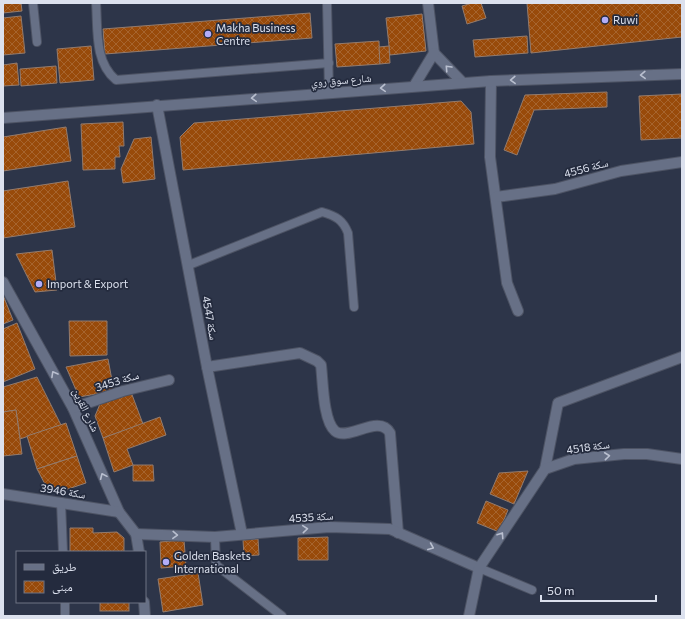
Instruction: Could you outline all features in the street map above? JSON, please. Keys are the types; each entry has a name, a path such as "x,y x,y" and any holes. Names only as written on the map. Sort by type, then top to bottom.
{"street":[{"path":"428,3 434,53 462,83"},
{"path":"414,86 434,53"},
{"name":"شارع سوق روي","path":"5,115 491,81 682,74"},
{"path":"491,81 490,156 507,283 518,311"},
{"name":"سكة 4547","path":"157,105 189,265 207,367 242,534"},
{"name":"سكة 4556","path":"496,197 555,189 621,171 682,162"},
{"name":"شارع القرين","path":"3,282 73,408 119,512 136,534 139,551"},
{"path":"207,367 300,353 317,361 321,365 327,417 336,431 342,434 380,426 388,429 390,433 398,533"},
{"path":"469,616 479,568 545,469 558,403 682,357"},
{"name":"سكة 3453","path":"73,408 123,391 169,380"},
{"name":"سكة 4518","path":"545,469 574,459 624,454 647,454 682,459"},
{"name":"سكة 3946","path":"3,494 119,512"},
{"name":"سكة 4535","path":"136,534 215,536 329,526 390,529 479,568"},
{"path":"144,603 145,616"}],"lane":[{"path":"33,3 37,42"},
{"path":"96,3 100,57 109,74 116,80 329,63"},
{"path":"327,3 329,92"},
{"path":"189,265 322,212 336,216 344,223 348,234 354,307"},
{"path":"62,502 63,551"},
{"path":"215,536 216,565 282,616"},
{"path":"479,568 532,590"},
{"path":"65,603 65,616"}],"building":[{"path":"3,3 21,3 22,11 3,13"},
{"path":"472,3 481,3 486,18 467,24 462,6"},
{"name":"Ruwi","path":"527,3 682,3 682,37 531,53"},
{"name":"Makha Business Centre","path":"310,13 312,38 105,54 103,29"},
{"path":"422,14 426,51 390,55 386,18"},
{"path":"21,16 25,53 3,55 3,18"},
{"path":"527,36 528,53 475,57 473,40"},
{"path":"379,41 380,64 337,67 335,44"},
{"path":"91,46 94,80 60,83 57,49"},
{"path":"389,46 390,63 380,64 379,47"},
{"path":"17,63 19,85 3,86 3,65"},
{"path":"56,66 57,83 21,86 20,69"},
{"path":"607,92 607,107 534,110 517,155 504,150 525,95"},
{"path":"682,94 682,138 641,140 639,96"},
{"path":"461,101 471,112 474,144 183,170 180,137 194,123"},
{"path":"123,122 124,146 119,146 120,157 115,157 115,169 83,170 81,124"},
{"path":"66,127 71,161 3,171 3,137"},
{"path":"151,137 155,179 123,183 121,169 134,139"},
{"path":"68,181 75,227 3,238 3,191"},
{"path":"52,250 57,290 35,292 16,254"},
{"path":"3,295 13,320 3,324"},
{"path":"69,321 107,321 107,355 70,356"},
{"path":"17,323 35,369 3,382 3,329"},
{"path":"108,359 114,391 79,397 66,367"},
{"path":"37,377 61,425 20,439 16,410 3,412 3,387"},
{"path":"131,392 143,424 103,438 95,416 100,404"},
{"path":"16,410 22,454 3,456 3,412"},
{"path":"160,417 166,435 127,449 133,465 114,472 103,438"},
{"path":"66,423 77,456 37,469 27,436"},
{"path":"77,456 86,483 62,491 46,486 37,469"},
{"path":"133,465 153,465 154,481 133,481"},
{"path":"528,471 514,504 490,494 499,473"},
{"path":"486,501 508,510 499,532 477,523"},
{"path":"70,528 93,528 93,533 117,532 124,538 124,551 70,551"},
{"path":"328,537 328,560 298,560 298,538"},
{"path":"258,539 259,555 244,556 243,540"},
{"path":"184,540 186,566 161,568 160,542"},
{"path":"198,573 203,605 163,612 158,579"},
{"path":"100,603 129,603 129,611 100,611"}],"place":[{"name":"Ruwi","path":"605,20"},
{"name":"Makha Business Centre","path":"208,34"},
{"name":"Import & Export","path":"39,284"},
{"name":"Golden Baskets International","path":"166,562"}]}
